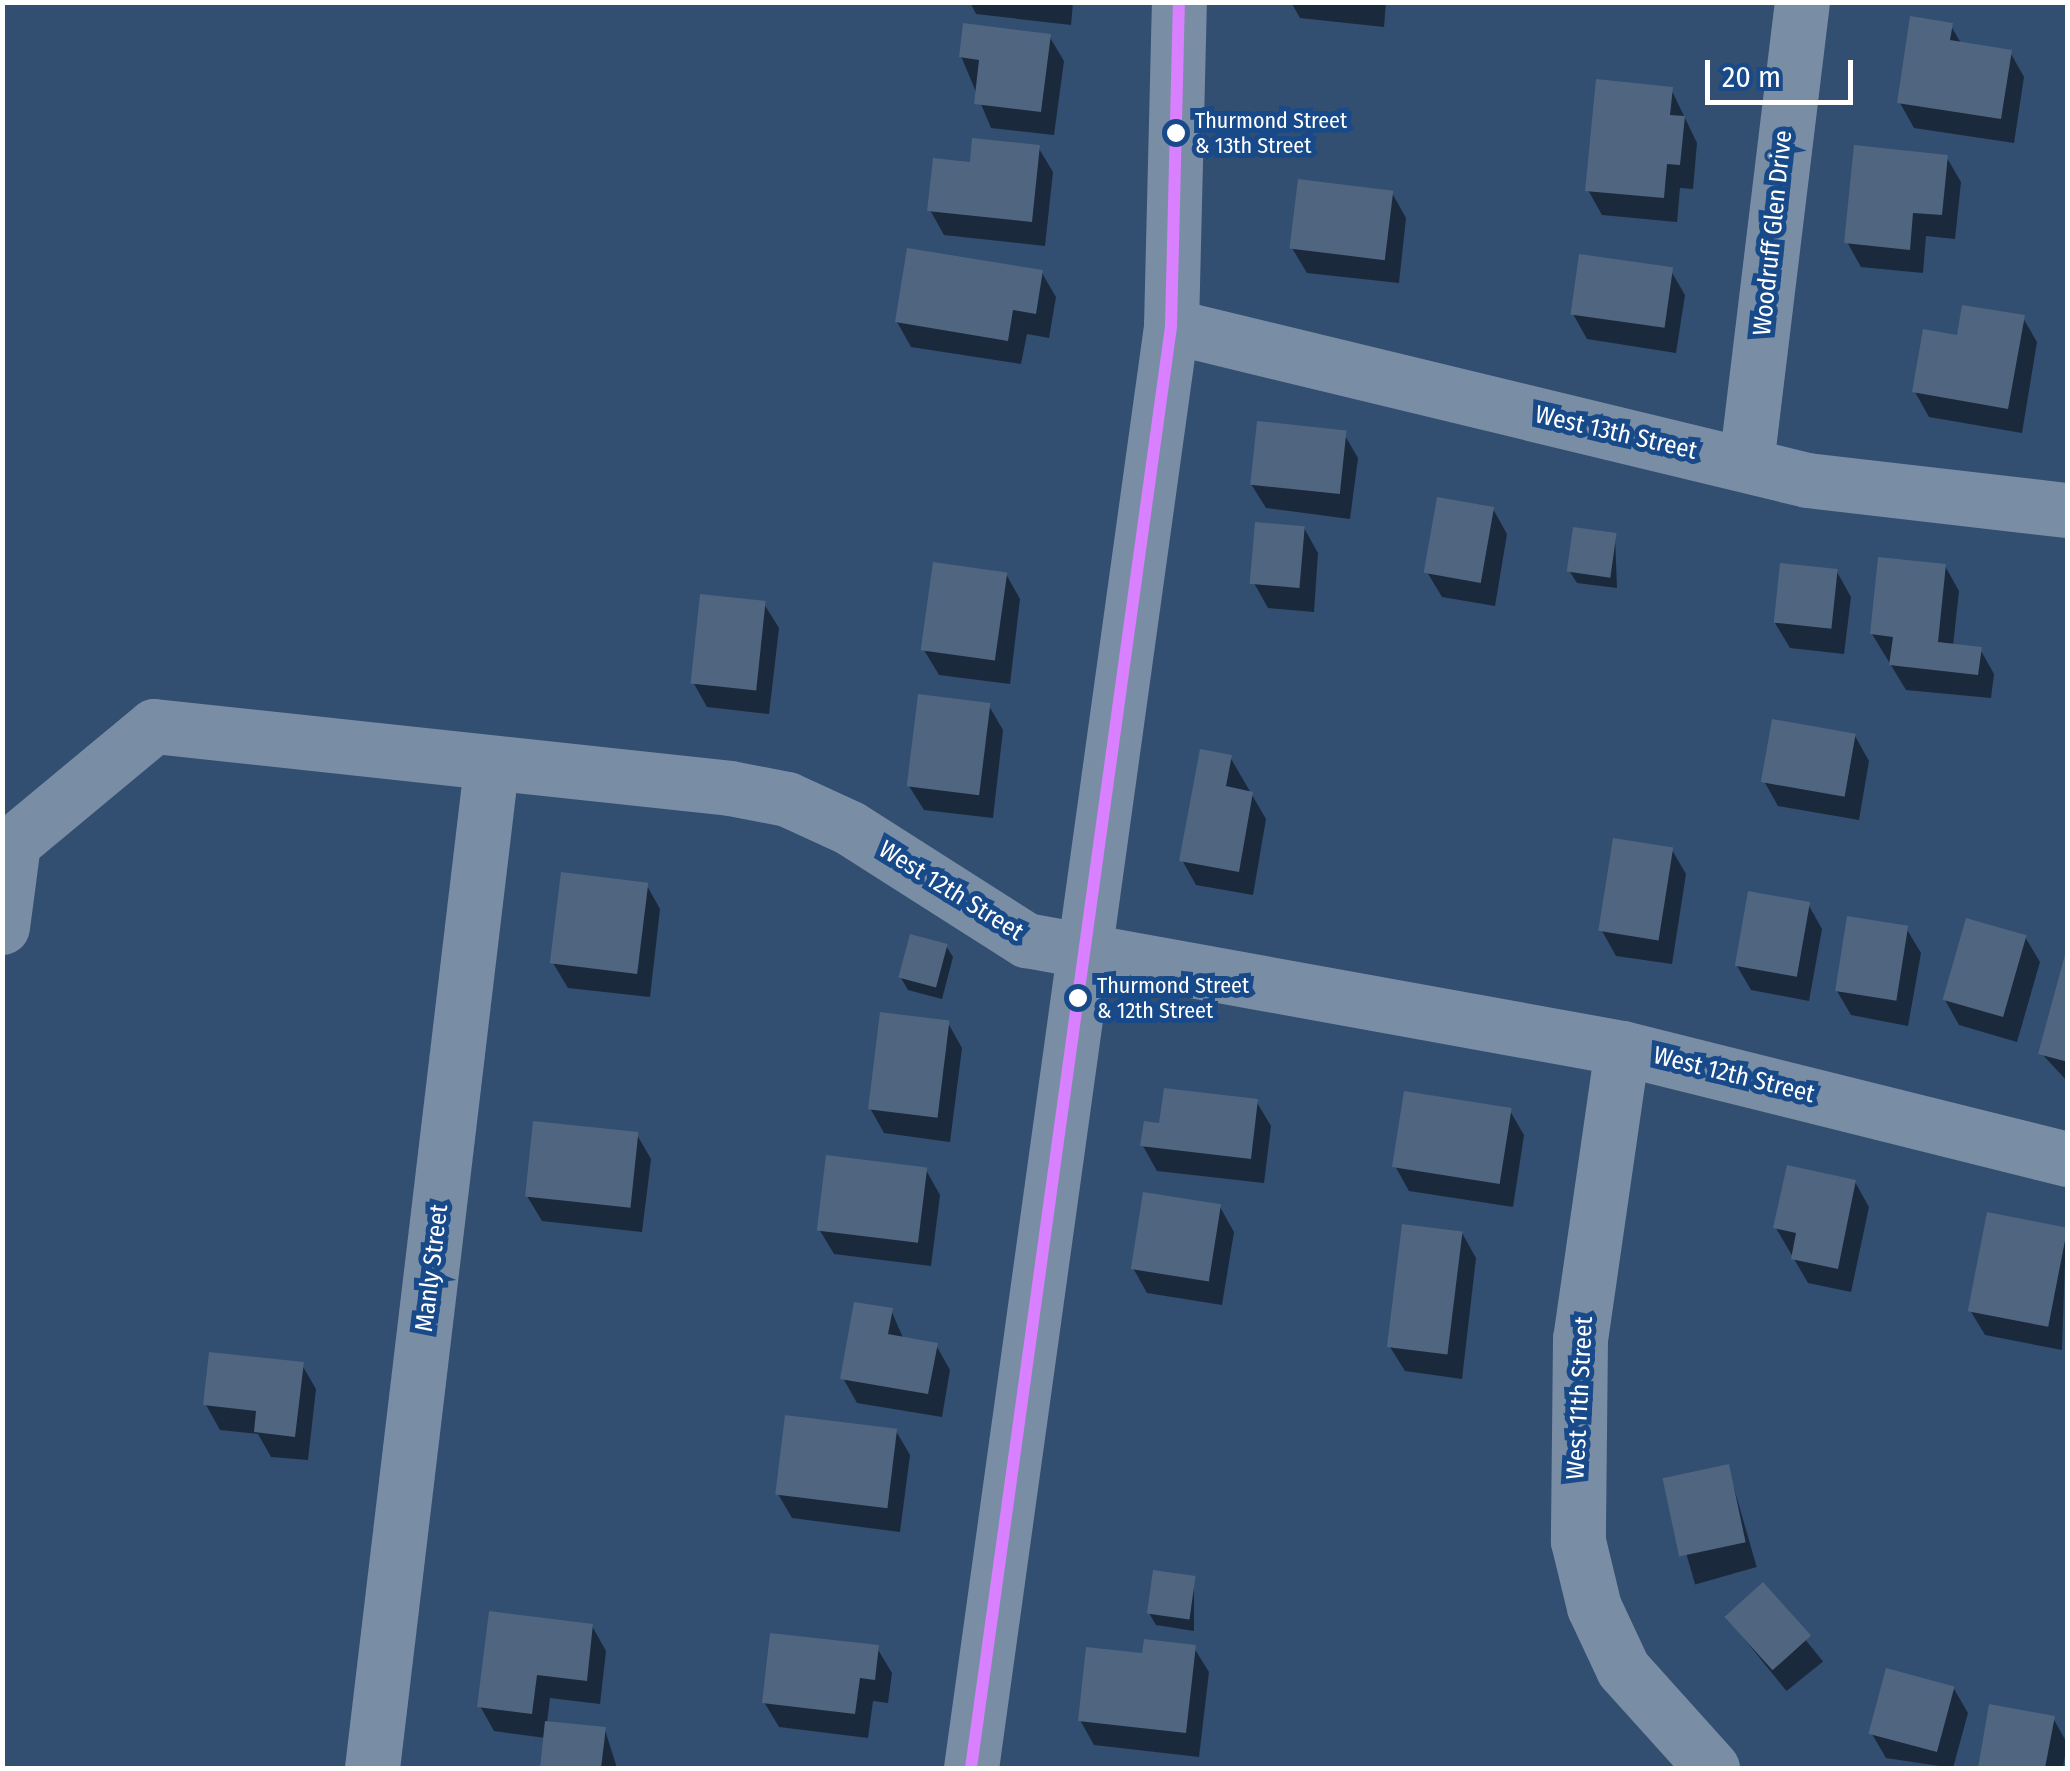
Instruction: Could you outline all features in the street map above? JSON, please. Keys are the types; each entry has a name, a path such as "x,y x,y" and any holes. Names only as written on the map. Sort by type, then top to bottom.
{"street":[{"path":"971,1768 1170,326 1179,2"},
{"name":"Woodruff Glen Drive","path":"1746,464 1802,2"},
{"name":"West 13th Street","path":"1170,326 1746,464 2068,510"},
{"name":"West 12th Street","path":"2,926 13,843 154,726 491,768 787,799 1026,940 1082,954 1622,1048 2068,1159"},
{"name":"Manly Street","path":"372,1768 491,768"},
{"name":"West 11th Street","path":"1622,1048 1580,1338 1578,1540 1594,1606 1623,1669 1712,1768"}],"building":[{"path":"1910,16 1953,23 1950,40 2012,50 2001,119 1897,103"},
{"path":"963,23 1051,34 1041,112 974,104 979,60 959,57"},
{"path":"1596,79 1673,87 1670,115 1685,116 1680,165 1667,164 1664,198 1585,191"},
{"path":"972,138 1040,145 1032,222 927,211 933,158 970,162"},
{"path":"1854,145 1948,155 1942,215 1913,213 1910,250 1844,243"},
{"path":"1298,179 1393,191 1385,260 1289,248"},
{"path":"907,248 1043,270 1036,314 1013,310 1008,341 895,322"},
{"path":"1579,254 1673,267 1665,328 1571,314"},
{"path":"1962,305 2025,315 2008,409 1912,392 1923,329 1957,335"},
{"path":"1257,421 1347,430 1340,494 1250,485"},
{"path":"1437,497 1494,507 1481,583 1424,573"},
{"path":"1255,522 1305,526 1299,588 1250,584"},
{"path":"1573,527 1617,533 1610,578 1567,572"},
{"path":"1878,557 1946,564 1938,642 1982,647 1978,675 1889,665 1893,637 1870,634"},
{"path":"933,562 1007,572 995,661 921,650"},
{"path":"1780,563 1838,569 1831,629 1774,623"},
{"path":"700,594 766,601 756,690 691,684"},
{"path":"918,694 990,703 979,795 907,786"},
{"path":"1772,719 1856,734 1845,797 1761,782"},
{"path":"1200,749 1232,755 1226,786 1253,792 1239,872 1179,861"},
{"path":"1613,838 1673,848 1659,940 1598,931"},
{"path":"561,872 648,883 637,974 550,963"},
{"path":"1748,891 1810,902 1797,977 1735,966"},
{"path":"1847,916 1908,926 1896,1001 1835,991"},
{"path":"1966,918 2027,935 2003,1017 1943,1000"},
{"path":"910,934 948,944 936,988 898,977"},
{"path":"2068,951 2068,1062 2038,1054"},
{"path":"880,1012 949,1021 938,1118 868,1109"},
{"path":"1164,1088 1258,1099 1251,1159 1140,1146 1144,1121 1159,1123"},
{"path":"1404,1091 1512,1108 1500,1184 1392,1167"},
{"path":"533,1121 638,1132 630,1208 525,1197"},
{"path":"826,1155 927,1167 918,1243 817,1230"},
{"path":"1787,1165 1856,1180 1838,1269 1791,1259 1796,1233 1773,1228"},
{"path":"1143,1192 1221,1204 1209,1281 1131,1269"},
{"path":"1987,1212 2067,1228 2048,1327 1968,1311"},
{"path":"1402,1224 1463,1231 1447,1355 1387,1347"},
{"path":"854,1302 893,1308 888,1334 938,1343 928,1394 840,1379"},
{"path":"209,1352 304,1362 295,1437 254,1432 256,1411 203,1405"},
{"path":"785,1415 897,1429 887,1508 775,1494"},
{"path":"1729,1464 1746,1542 1679,1556 1662,1478"},
{"path":"1153,1570 1196,1576 1189,1620 1147,1614"},
{"path":"1763,1582 1811,1636 1773,1670 1724,1617"},
{"path":"489,1611 593,1624 587,1681 537,1675 532,1714 477,1707"},
{"path":"770,1633 879,1645 875,1680 860,1678 855,1714 762,1703"},
{"path":"1144,1639 1196,1645 1186,1733 1078,1721 1086,1647 1142,1653"},
{"path":"1886,1668 1955,1686 1937,1752 1868,1734"},
{"path":"1989,1704 2055,1716 2045,1768 1978,1768"},
{"path":"545,1721 606,1727 601,1768 540,1768"}],"transit line":[{"path":"971,1768 1171,326 1179,2"}],"place":[{"name":"Thurmond Street & 13th Street","path":"1176,133"},
{"name":"Thurmond Street & 12th Street","path":"1078,998"}]}
